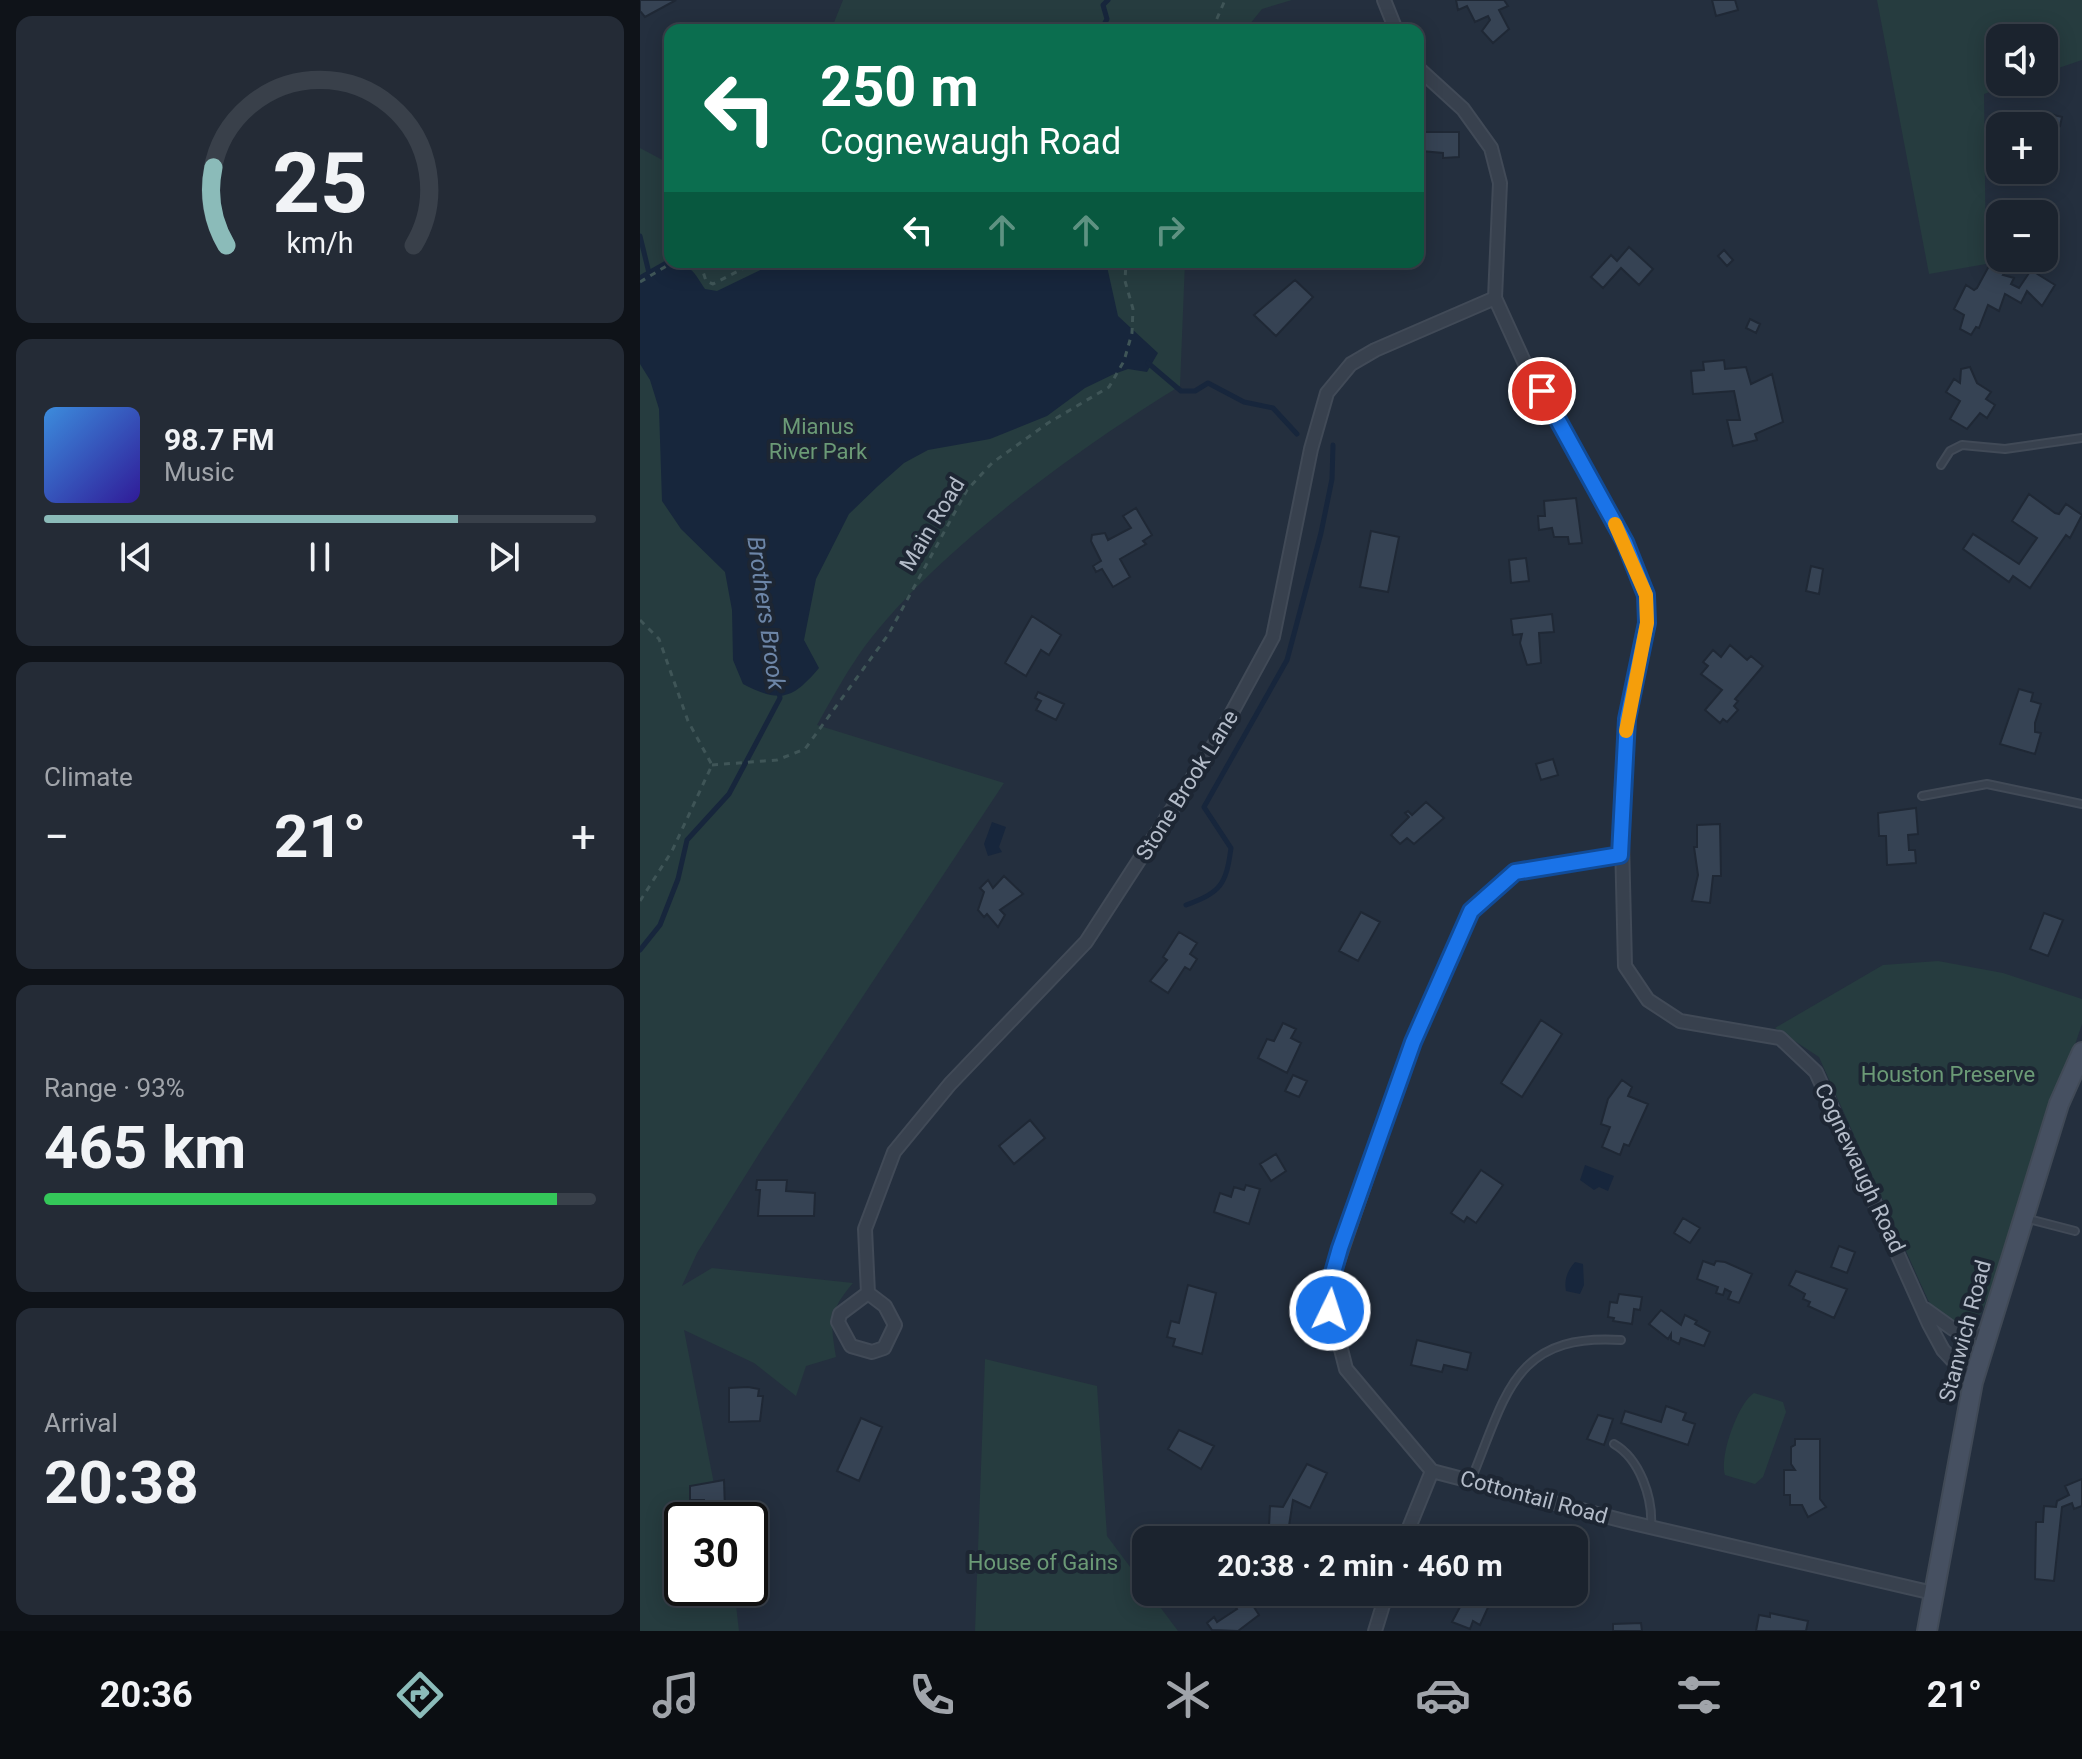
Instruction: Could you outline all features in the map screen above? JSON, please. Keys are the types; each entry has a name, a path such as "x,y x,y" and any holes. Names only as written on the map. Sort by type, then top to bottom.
{"street":[{"path":"1384,0 1394,24"},
{"name":"Cognewaugh Road","path":"1424,73 1463,109 1491,148 1500,183 1495,298 1526,366 1625,542 1646,595 1647,623 1627,719 1620,855 1625,966 1648,1000 1680,1021 1780,1038 1799,1052 1816,1072 1943,1350 1973,1382"},
{"name":"Stone Brook Lane","path":"868,1293 865,1229 894,1152 950,1084 1046,988 1086,942 1217,740 1273,637 1311,449 1327,393 1351,364 1375,350 1495,298"},
{"name":"Cottontail Road","path":"1620,855 1515,872 1471,911 1413,1042 1340,1248 1327,1294 1346,1369 1432,1471 1651,1527 1933,1593"},
{"name":"Stanwich Road","path":"1927,1631 1973,1382 1985,1336 2059,1104 2082,1052"},
{"path":"868,1293 885,1306 895,1325 884,1348 872,1352 851,1346 838,1322 840,1314 868,1293"},
{"name":"Cognewaugh Road","path":"1923,1306 1953,1329 1985,1336"},
{"path":"1410,1526 1432,1471"},
{"path":"1375,1631 1383,1606"}],"lane":[{"path":"1941,465 1950,451 1962,445 2005,449 2082,438"},
{"path":"1922,796 1987,784 2082,804"},
{"path":"2023,1217 2075,1231"},
{"path":"1471,1480 1504,1401 1519,1374 1539,1353 1557,1344 1588,1338 1621,1340"},
{"path":"1614,1444 1625,1451 1638,1472 1649,1501 1651,1527"}],"path":[{"path":"1215,24 1225,0"},
{"path":"640,282 664,267"},
{"path":"702,268 706,281 713,284 744,268"},
{"name":"Main Road","path":"712,765 777,760 805,749 888,635 967,490 992,463 1048,423 1109,387 1124,361 1132,333 1133,309 1125,281 1126,268"},
{"path":"640,620 659,639 688,721 712,765 672,851 640,901"}],"green space":[{"path":"843,0 1292,0 1262,9 1250,24 833,24"},
{"path":"1877,0 2082,0 2082,60 2058,68 2058,24 1986,24 1986,264 1929,274"},
{"name":"Mianus River Park","path":"640,148 664,161 664,268 1185,268 1180,386 1051,473 963,544 923,581 858,656 817,725 1004,783 762,1149 697,1253 682,1286 712,1268 853,1283 839,1301 833,1317 836,1357 806,1366 796,1396 754,1363 684,1330 717,1502 664,1502 664,1606 736,1606 739,1631 640,1631"},
{"name":"Houston Preserve","path":"1938,961 2003,973 2082,999 2082,1024 1992,1288 1981,1314 1960,1324 1936,1311 1928,1300 1819,1057 1775,1028 1883,965"},
{"name":"House of Gains","path":"985,1359 1097,1386 1107,1536 1132,1569 1132,1606 1159,1606 1178,1631 975,1631"},
{"path":"1754,1393 1783,1402 1786,1412 1763,1477 1755,1484 1725,1475 1724,1467 1727,1444 1736,1419"}],"water":[{"path":"664,261 664,268 688,268 705,289 717,291 765,268 1107,268 1118,316 1158,353 1147,372 1128,369 1114,374 1085,388 1047,416 990,439 928,450 904,463 878,486 849,514 816,579 804,640 819,668 801,687 776,696 743,684 733,660 732,610 725,572 681,529 662,501 659,409 650,380 640,364 640,275"},
{"path":"992,822 1006,827 999,847 1002,852 988,856 984,844"},
{"path":"1585,1165 1614,1176 1608,1191 1599,1187 1594,1190 1580,1180"},
{"path":"1575,1262 1583,1264 1584,1285 1580,1294 1566,1291 1567,1276"}],"building":[{"path":"640,0 676,0 645,17 640,11"},
{"path":"1456,0 1504,0 1508,6 1499,10 1509,29 1493,43 1482,31 1490,20 1488,16 1475,22 1467,6 1458,10"},
{"path":"1712,0 1735,0 1738,10 1716,16"},
{"path":"1424,132 1459,132 1459,157 1443,158 1443,153 1424,151"},
{"path":"1629,247 1653,269 1639,285 1621,268 1603,288 1591,277 1611,255 1617,261"},
{"path":"1724,250 1733,260 1727,266 1718,256"},
{"path":"1986,272 2005,272 2003,275 2014,278 2011,284 2019,288 2030,272 2055,285 2042,306 2027,291 2021,303 2005,294 1999,311 1988,305 1979,328 1976,327 1971,335 1960,329 1964,315 1954,309 1966,285 1974,290"},
{"path":"1295,280 1313,297 1276,336 1254,315"},
{"path":"1750,319 1760,324 1756,333 1746,328"},
{"path":"1724,360 1725,369 1746,367 1751,384 1772,374 1783,422 1755,434 1757,440 1733,446 1727,420 1740,420 1734,391 1693,394 1691,371 1704,370 1703,362"},
{"path":"1970,367 1977,383 1991,392 1986,399 1995,405 1987,418 1980,413 1967,429 1950,419 1960,401 1946,392 1954,379 1960,383 1961,369"},
{"path":"2029,494 2055,513 2059,514 2066,504 2082,515 2070,538 2066,535 2030,588 2013,576 2009,582 1963,549 1973,534 2019,564 2037,538 2012,521"},
{"path":"1576,498 1582,543 1569,544 1568,537 1554,537 1552,528 1539,530 1538,516 1545,516 1544,501"},
{"path":"1136,508 1152,535 1143,541 1146,544 1120,559 1130,577 1113,587 1102,569 1096,572 1093,566 1101,561 1091,541 1092,535 1105,533 1108,540 1131,528 1123,516"},
{"path":"1371,531 1399,537 1388,592 1360,587"},
{"path":"1526,558 1529,581 1511,583 1509,560"},
{"path":"1811,566 1823,569 1819,594 1806,591"},
{"path":"1552,614 1554,632 1539,633 1541,663 1527,665 1520,643 1522,634 1513,635 1511,619"},
{"path":"1032,616 1061,635 1049,655 1041,650 1026,676 1005,663"},
{"path":"1730,645 1747,660 1751,656 1763,666 1735,699 1738,701 1734,706 1738,710 1727,722 1723,719 1720,723 1705,710 1722,690 1701,674 1708,666 1703,662 1713,650 1721,657"},
{"path":"2019,689 2033,693 2031,701 2041,704 2035,723 2035,732 2041,733 2035,754 2000,744"},
{"path":"1038,692 1064,704 1056,720 1036,710 1041,701 1035,698"},
{"path":"1553,759 1558,775 1541,780 1536,764"},
{"path":"1426,802 1444,818 1414,844 1407,838 1400,844 1391,835 1409,817 1405,813 1408,811 1412,815"},
{"path":"1916,808 1918,834 1908,835 1909,850 1915,850 1916,863 1887,865 1886,836 1879,836 1878,813"},
{"path":"1720,824 1721,876 1713,876 1710,903 1692,901 1698,875 1694,847 1697,847 1697,825"},
{"path":"1004,876 1023,894 1000,910 1005,915 998,927 987,914 984,917 978,910 984,892 980,888 988,880 993,888"},
{"path":"1361,912 1380,922 1358,961 1339,951"},
{"path":"2044,913 2063,920 2048,956 2030,949"},
{"path":"1179,932 1197,943 1190,954 1197,959 1190,970 1185,967 1168,993 1150,981 1167,960 1163,957"},
{"path":"1541,1020 1562,1034 1522,1097 1501,1083"},
{"path":"1283,1023 1296,1029 1291,1038 1301,1043 1287,1073 1258,1058 1267,1039 1274,1041"},
{"path":"1293,1075 1307,1081 1299,1097 1285,1091"},
{"path":"1622,1080 1632,1087 1628,1096 1648,1104 1629,1146 1624,1144 1620,1155 1602,1147 1610,1127 1601,1124 1608,1099"},
{"path":"1030,1120 1045,1138 1014,1164 999,1146"},
{"path":"1276,1154 1286,1171 1271,1181 1260,1164"},
{"path":"1481,1170 1503,1185 1476,1223 1467,1217 1464,1222 1451,1213"},
{"path":"757,1180 787,1180 786,1191 815,1193 814,1216 758,1216 760,1190 756,1190"},
{"path":"1246,1185 1260,1189 1249,1224 1214,1212 1220,1193 1231,1197 1234,1187 1244,1190"},
{"path":"1683,1218 1700,1228 1690,1243 1674,1233"},
{"path":"1839,1246 1855,1252 1847,1273 1831,1267"},
{"path":"1703,1261 1714,1265 1716,1261 1725,1262 1752,1274 1739,1303 1728,1299 1731,1292 1725,1289 1723,1295 1716,1293 1718,1287 1697,1279"},
{"path":"1796,1271 1847,1289 1834,1318 1808,1306 1810,1302 1803,1299 1805,1294 1789,1285"},
{"path":"1188,1285 1216,1293 1202,1354 1173,1346 1175,1339 1167,1337 1171,1321 1179,1323"},
{"path":"1619,1294 1642,1297 1640,1310 1634,1309 1632,1324 1613,1321 1614,1318 1608,1317 1610,1302 1617,1303"},
{"path":"1661,1310 1681,1325 1685,1315 1697,1321 1695,1324 1710,1332 1704,1346 1681,1338 1679,1344 1671,1340 1671,1334 1668,1339 1649,1324"},
{"path":"1417,1340 1471,1353 1467,1370 1444,1365 1442,1372 1411,1365"},
{"path":"729,1388 759,1389 758,1396 763,1396 760,1421 729,1422"},
{"path":"1666,1406 1686,1413 1683,1420 1695,1424 1688,1445 1621,1423 1625,1411 1661,1422"},
{"path":"1598,1415 1613,1419 1604,1445 1587,1439"},
{"path":"861,1418 882,1427 859,1481 837,1471"},
{"path":"1179,1430 1214,1446 1201,1469 1168,1449"},
{"path":"1795,1439 1820,1439 1820,1499 1826,1507 1808,1517 1802,1505 1790,1505 1790,1495 1784,1495 1784,1470 1795,1470 1791,1464 1791,1447 1795,1445"},
{"path":"1307,1464 1327,1473 1310,1508 1293,1500 1289,1526 1269,1526 1270,1506 1283,1507"},
{"path":"2082,1479 2082,1506 2074,1509 2072,1503 2062,1507 2054,1581 2035,1579 2036,1522 2043,1522 2044,1506 2056,1507 2057,1501 2069,1495 2065,1486"},
{"path":"724,1480 725,1502 690,1500 690,1486"},
{"path":"1235,1606 1253,1606 1259,1615 1238,1631 1212,1630 1207,1623 1214,1617 1217,1622 1237,1609"},
{"path":"1461,1606 1489,1606 1480,1625 1473,1621 1470,1629 1452,1622"},
{"path":"1770,1613 1808,1621 1806,1631 1756,1631 1759,1615 1770,1617"},
{"path":"1641,1623 1642,1631 1613,1631 1613,1624"}],"waterway":[{"path":"1104,24 1107,19 1103,5 1108,0"},
{"name":"Brothers Brook","path":"640,236 649,273"},
{"path":"1148,363 1181,391 1195,391 1208,383 1244,402 1273,408 1297,434"},
{"path":"1186,905 1214,891 1227,871 1231,848 1204,807 1287,660 1321,533 1332,479 1333,445"},
{"name":"Brothers Brook","path":"640,950 660,925 678,879 687,840 729,794 780,698 779,692"}],"slow traffic":[{"path":"1615,524 1646,595 1647,623 1626,731"}],"route":[{"path":"1330,1310 1327,1294 1340,1248 1413,1042 1451,950 1471,911 1515,872 1537,866 1620,855 1627,719 1647,623 1646,595 1625,542 1542,391"}]}
